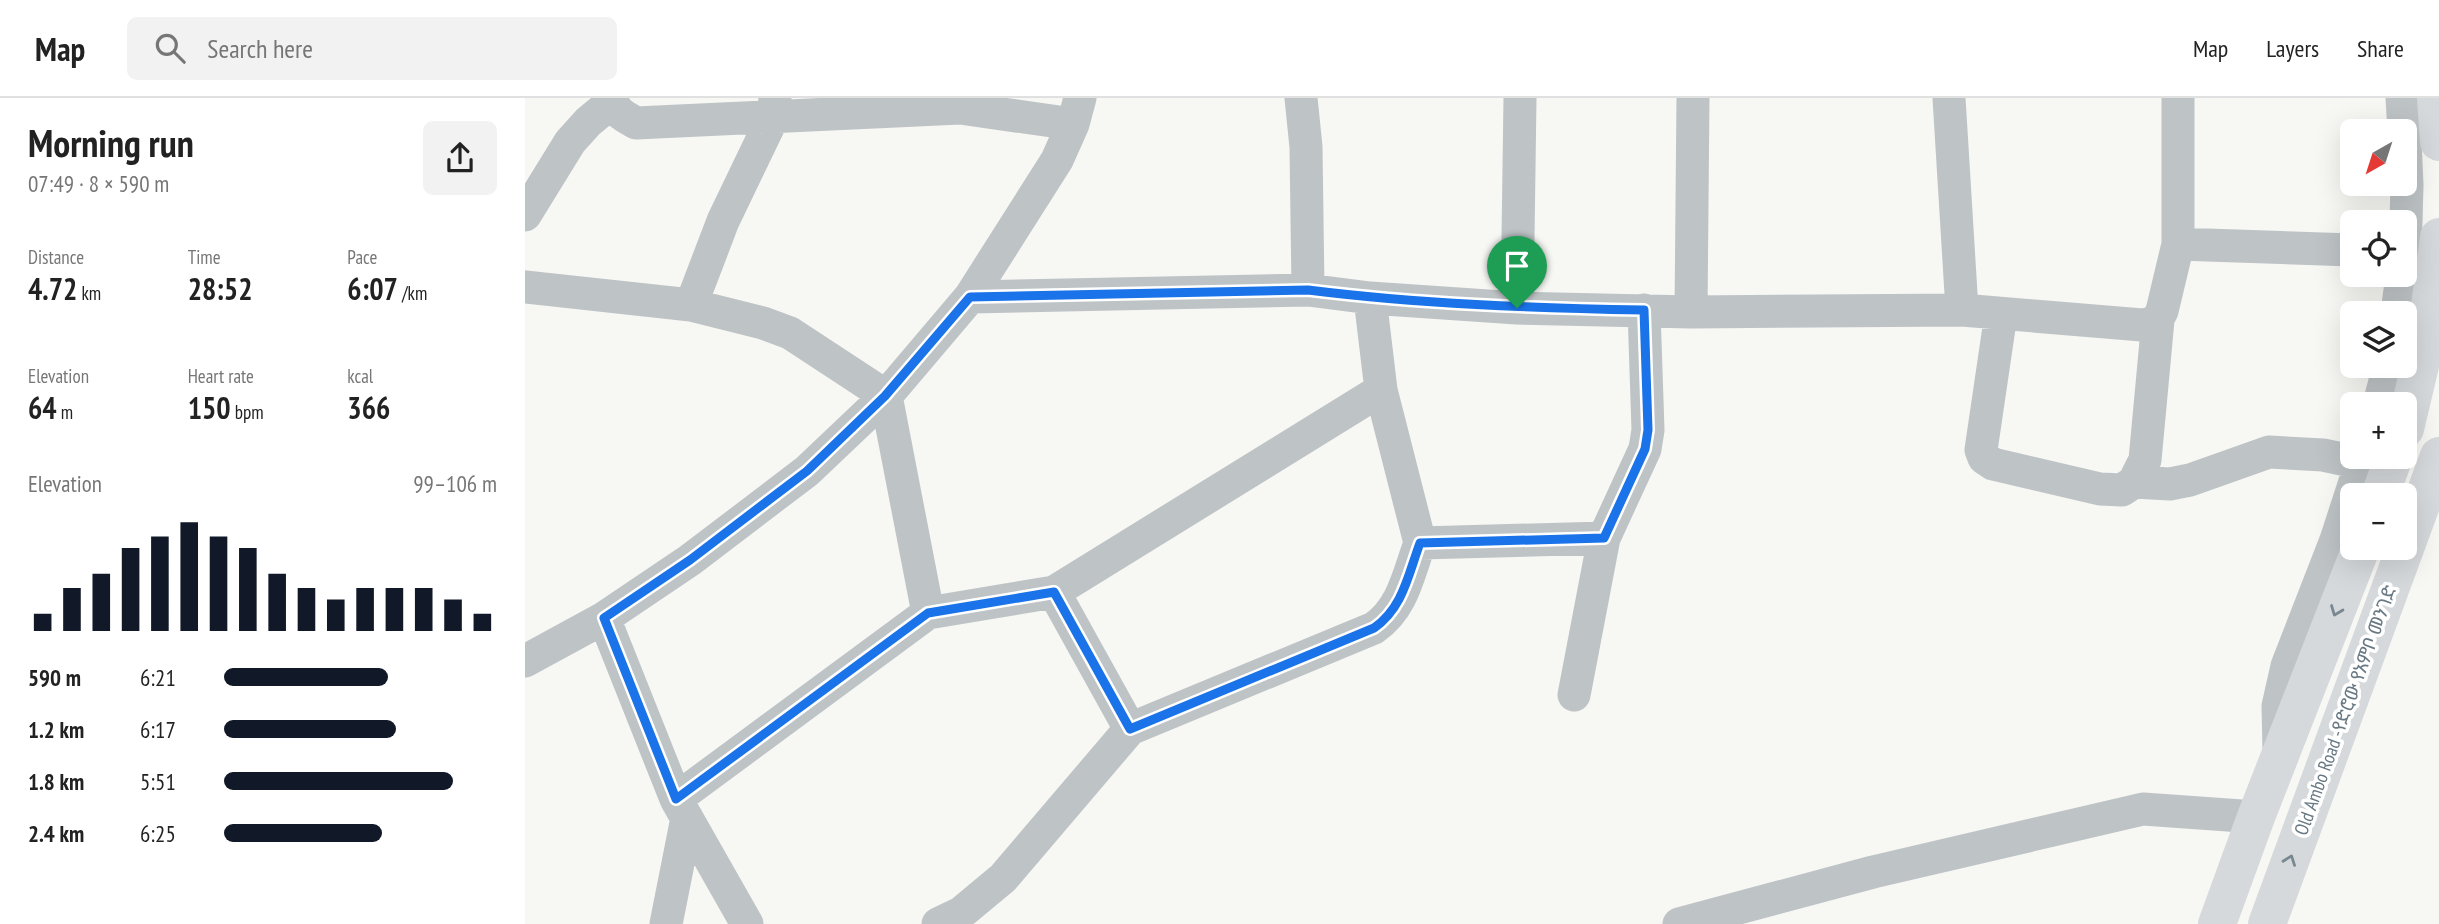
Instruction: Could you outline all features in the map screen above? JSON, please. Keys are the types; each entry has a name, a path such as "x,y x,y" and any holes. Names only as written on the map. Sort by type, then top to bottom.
{"main road":[{"path":"2436,98 2439,142"},
{"path":"2414,392 2425,344 2439,237"},
{"name":"Old Ambo Road -የድሮው የአምቦ መንገድ","path":"2267,924 2439,456"},
{"path":"2217,924 2356,560"}],"street":[{"path":"1301,98 1306,147 1308,290"},
{"path":"1517,308 1520,98"},
{"path":"1691,312 1693,98"},
{"path":"1949,98 1962,310"},
{"path":"2001,314 1981,450 1985,458 1993,464 2100,489 2122,490 2134,482 2145,460 2158,320 2178,244 2178,98"},
{"path":"2402,98 2403,119"},
{"path":"525,215 570,142 612,100 621,114 636,123 774,107 1077,111 1057,160 970,297 885,396 807,471 690,560 604,618 525,661"},
{"path":"691,305 723,221 774,107"},
{"path":"2178,244 2340,250"},
{"path":"525,287 691,305 763,323 790,333 885,396 928,613"},
{"path":"970,297 1308,290 1370,298 1517,308 1691,312 1962,310 2142,325 2158,320"},
{"path":"938,924 961,913 1003,878 1130,729 1374,628 1396,608 1420,543 1381,390 1370,298"},
{"path":"1574,695 1604,538 1645,449 1648,430 1644,310"},
{"path":"666,924 682,808 928,613 1054,592 1381,390"},
{"path":"2134,482 2170,484 2190,480 2269,452 2340,457"},
{"path":"2279,758 2277,706 2287,666 2336,540 2368,469"},
{"path":"1420,543 1604,538"},
{"path":"1054,592 1130,729"},
{"path":"604,618 682,808 747,924"},
{"path":"1679,924 1873,872 2143,809 2256,817"}],"route":[{"path":"1308,290 1370,298 1517,308 1644,310 1648,430 1645,449 1604,538 1420,543 1396,608 1374,628 1130,729 1054,592 928,613 676,799 604,618 690,560 807,471 885,396 970,297 1308,290"}]}
